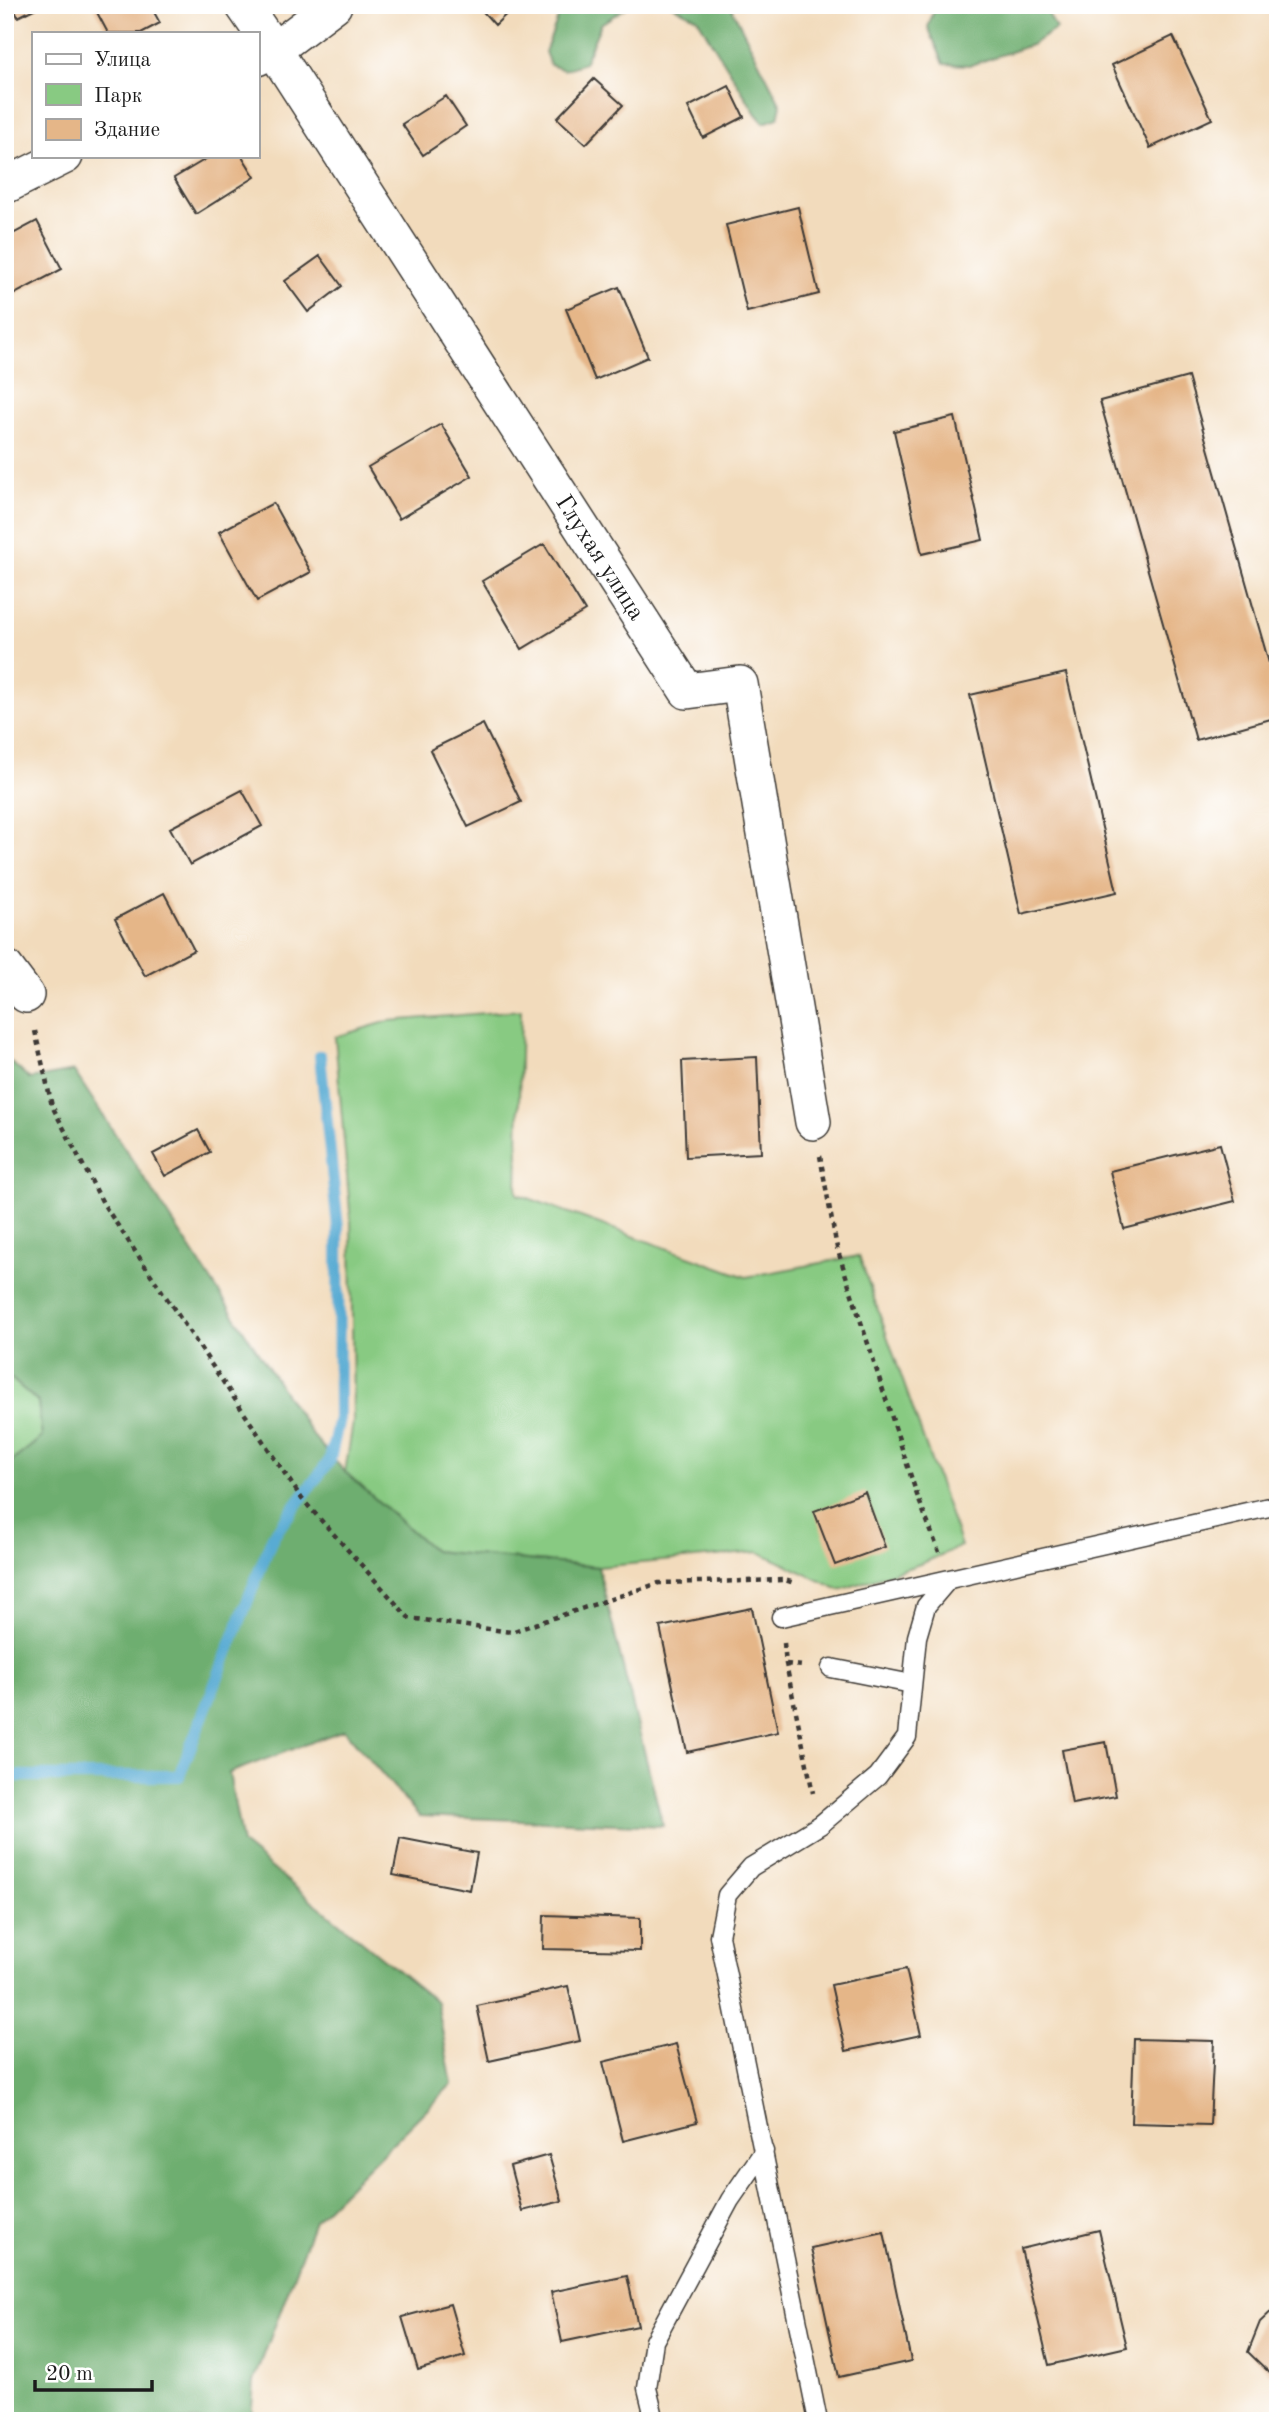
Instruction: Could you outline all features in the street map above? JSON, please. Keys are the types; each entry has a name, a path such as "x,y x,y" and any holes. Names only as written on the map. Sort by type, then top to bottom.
{"street":[{"name":"Глухая улица","path":"243,5 256,32"},
{"path":"266,54 334,5"},
{"name":"Глухая улица","path":"266,54 688,691 740,684 813,1122"},
{"path":"5,186 61,158"},
{"path":"5,967 26,995"}],"lane":[{"path":"781,1617 1278,1505"},
{"path":"816,2421 719,1936 727,1895 751,1867 820,1825 878,1776 907,1737 917,1637 926,1606 948,1579"},
{"path":"831,1668 912,1684"},
{"path":"655,2421 647,2388 654,2341 730,2200 764,2151"}],"path":[{"path":"26,995 52,1106 104,1205 302,1499 409,1618 511,1632 659,1583 785,1580 843,1603"},
{"path":"813,1122 837,1248 917,1495 948,1579"},
{"path":"785,1580 781,1617 786,1664 820,1825"}],"green space":[{"path":"563,5 630,5 601,24 584,63 564,70 550,65 545,52"},
{"path":"671,5 730,5 781,105 778,118 764,123 697,18"},
{"path":"936,5 1044,5 1056,29 1031,45 971,65 944,64 928,27"},
{"path":"521,1010 517,1194 746,1277 859,1256 961,1546 923,1563 840,1590 759,1552 598,1567 434,1551 345,1472 353,1422 351,1223 335,1037 389,1021"},
{"path":"5,1057 30,1079 74,1071 313,1436 345,1472 434,1551 598,1567 663,1826 419,1816 344,1730 229,1773 242,1844 437,2002 452,2084 314,2221 254,2382 251,2421 5,2421 5,1467 42,1437 38,1402 5,1373"},
{"path":"5,1373 38,1402 42,1437 5,1467"}],"building":[{"path":"12,5 42,5 18,17"},
{"path":"93,5 150,5 160,23 143,32 107,32"},
{"path":"477,5 516,5 495,25"},
{"path":"1173,36 1212,119 1150,148 1112,65"},
{"path":"594,79 623,105 586,144 557,118"},
{"path":"729,86 744,117 703,138 688,107"},
{"path":"446,96 466,126 423,155 402,124"},
{"path":"208,158 243,158 255,177 196,214 174,178"},
{"path":"798,207 819,294 747,312 726,225"},
{"path":"37,221 62,269 13,295 5,280 5,238"},
{"path":"320,256 342,286 308,312 285,281"},
{"path":"619,287 648,357 595,380 566,309"},
{"path":"1188,377 1278,695 1278,717 1196,740 1100,401"},
{"path":"955,417 983,540 922,554 894,431"},
{"path":"441,424 472,476 399,519 368,467"},
{"path":"273,503 311,572 257,601 219,532"},
{"path":"544,544 585,611 522,649 482,581"},
{"path":"1066,673 1117,892 1021,914 970,695"},
{"path":"483,724 521,802 468,827 430,750"},
{"path":"242,790 262,826 190,865 170,828"},
{"path":"164,893 194,950 145,976 115,919"},
{"path":"757,1057 761,1153 686,1157 682,1061"},
{"path":"198,1130 210,1152 165,1176 153,1154"},
{"path":"1220,1144 1235,1201 1124,1229 1110,1171"},
{"path":"865,1492 885,1547 835,1565 814,1511"},
{"path":"752,1608 778,1732 687,1752 660,1627"},
{"path":"1106,1742 1116,1796 1072,1804 1062,1750"},
{"path":"400,1838 477,1853 470,1890 393,1875"},
{"path":"544,1915 640,1918 640,1951 543,1949"},
{"path":"906,1969 921,2035 846,2051 831,1985"},
{"path":"568,1986 580,2041 489,2061 477,2006"},
{"path":"1134,2039 1214,2041 1210,2125 1131,2123"},
{"path":"676,2044 697,2122 623,2141 603,2062"},
{"path":"549,2155 562,2201 522,2211 510,2166"},
{"path":"1099,2230 1127,2347 1049,2365 1021,2249"},
{"path":"884,2232 911,2361 839,2377 811,2248"},
{"path":"627,2276 638,2326 562,2342 551,2292"},
{"path":"450,2304 465,2356 418,2370 402,2317"},
{"path":"1278,2305 1278,2381 1248,2352 1260,2322"}],"waterway":[{"path":"5,1776 179,1776 273,1536 330,1460 339,1418 338,1228 320,1056"}]}
